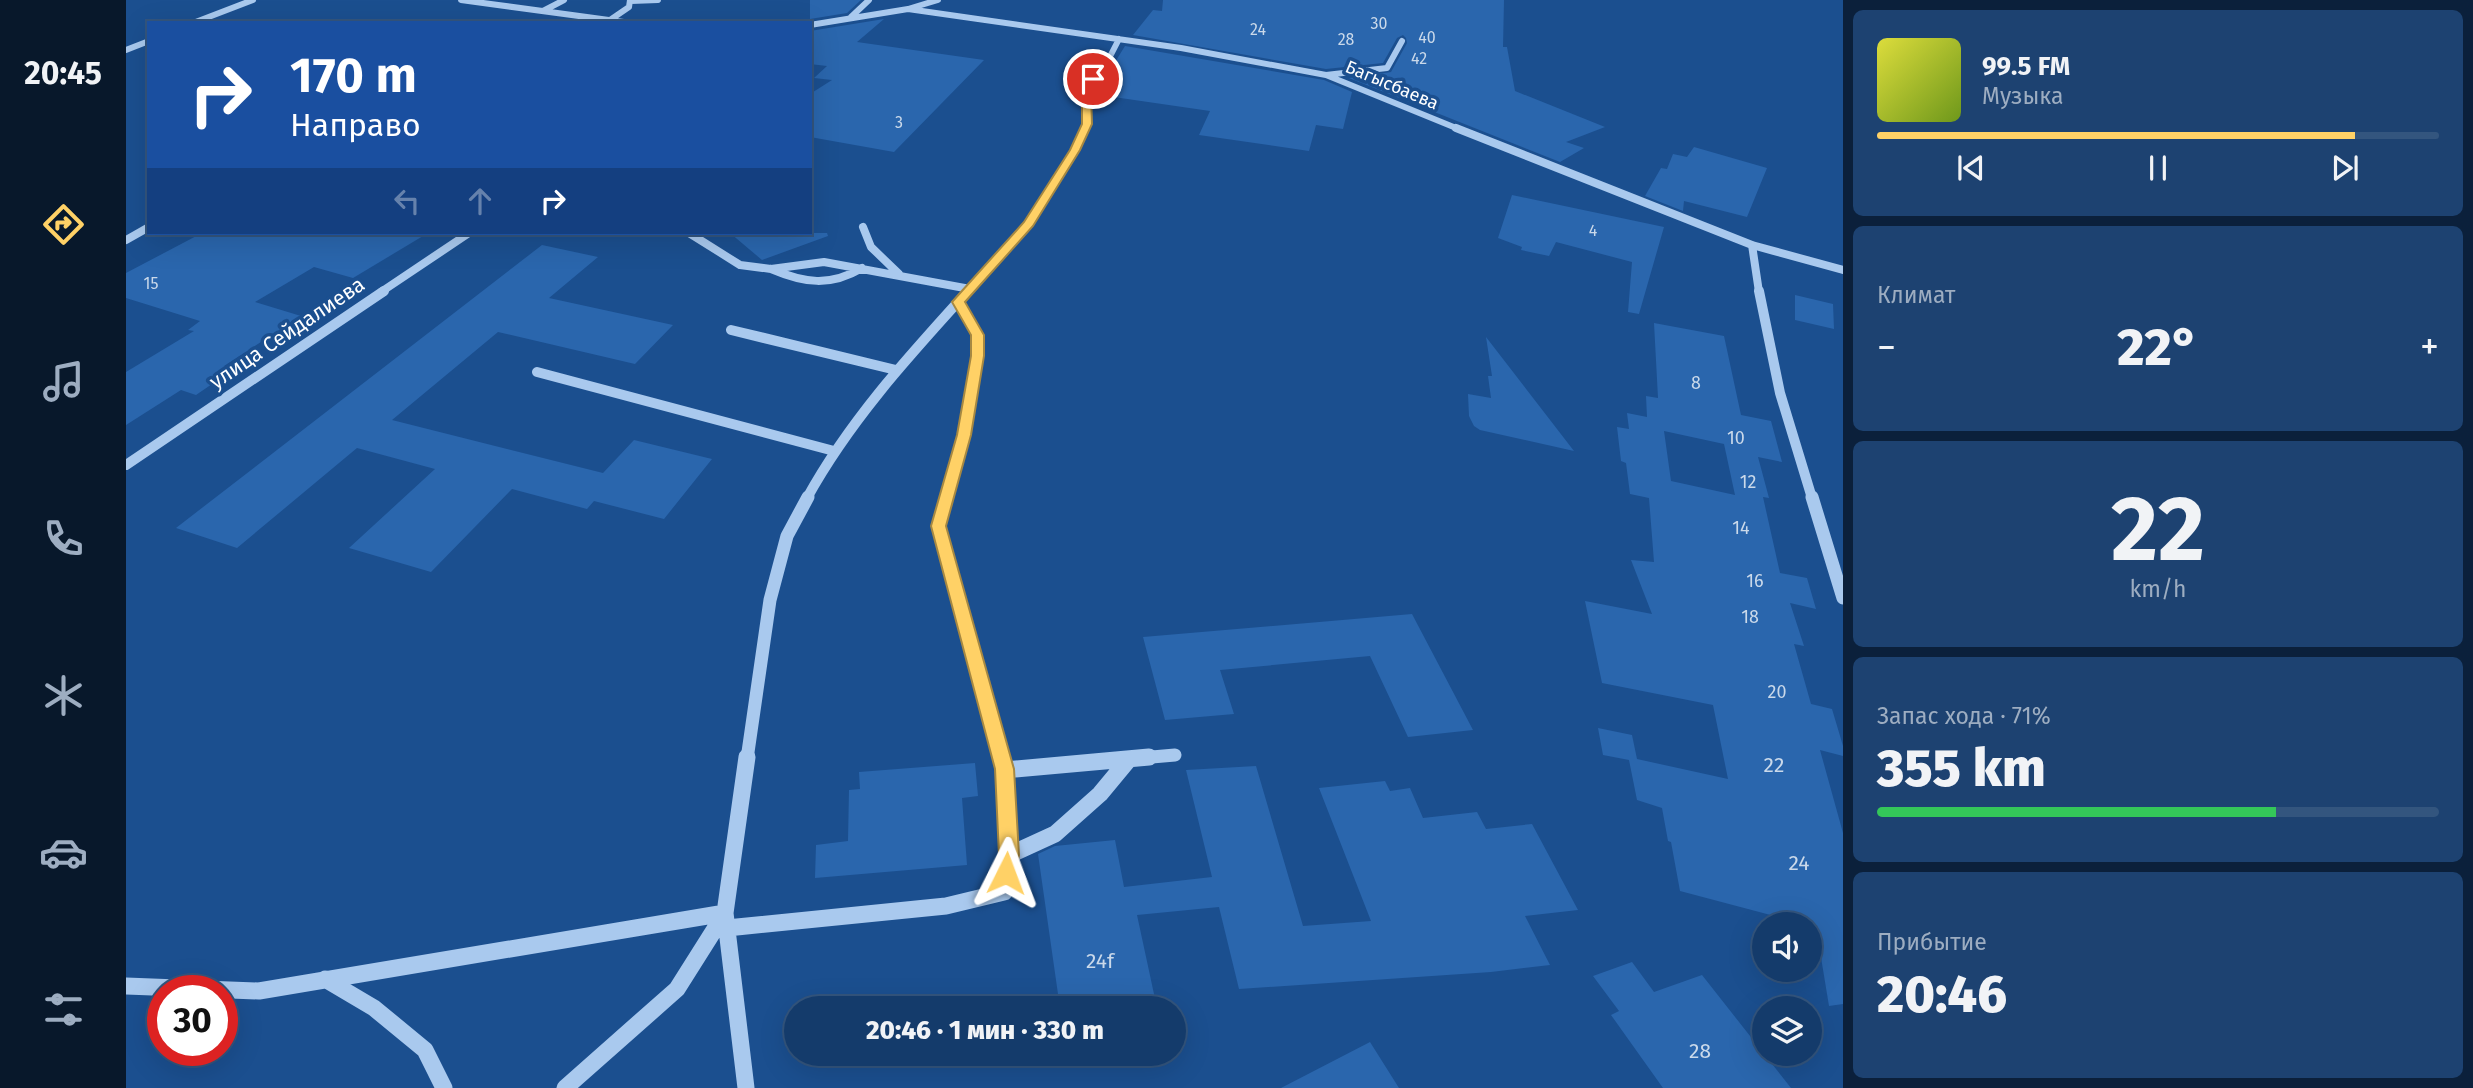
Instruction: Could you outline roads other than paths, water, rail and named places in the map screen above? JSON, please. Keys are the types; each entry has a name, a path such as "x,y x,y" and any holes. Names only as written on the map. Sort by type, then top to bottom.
{"street":[{"path":"198,21 253,0"},
{"path":"461,0 617,21"},
{"path":"543,11 564,0"},
{"path":"630,3 658,0"},
{"path":"848,19 869,0"},
{"path":"812,25 908,9 938,0"},
{"name":"Багысбаева","path":"908,9 1119,39 1326,75 1526,158 1752,245 1843,270"},
{"path":"1326,75 1387,68 1402,41"},
{"path":"126,50 147,42"},
{"path":"863,227 862,232 868,242 899,274"},
{"path":"126,240 147,228"},
{"name":"улица Сейдалиева","path":"126,465 466,235"},
{"path":"692,235 740,265 771,269 824,262 970,289"},
{"path":"1752,245 1763,322 1780,393 1843,598"},
{"path":"771,269 801,282 821,283 853,274 862,268"},
{"path":"126,986 259,990 726,921 946,906 1004,892 1009,855 1005,769 939,526 964,435 977,356 978,335 958,302"},
{"path":"731,330 896,370"},
{"path":"537,372 834,451"},
{"path":"1005,769 1175,755"},
{"path":"726,921 747,1088"},
{"path":"326,979 374,1009 425,1050 444,1088"}],"lane":[{"path":"610,20 630,3"},
{"path":"565,1088 677,989 726,921 770,600 787,536 834,451 896,370 1029,224 1075,150 1087,124 1087,93 1093,79 1102,72 1119,39"},
{"path":"1009,855 1055,834 1100,794 1129,759"}]}
